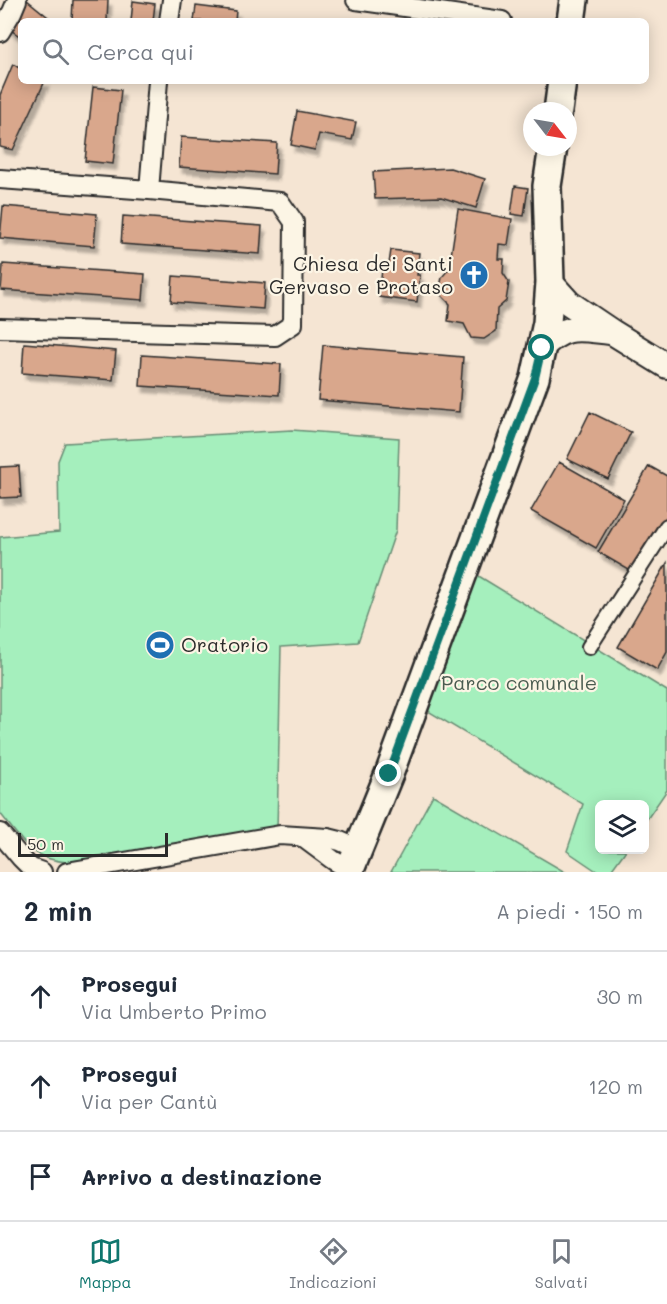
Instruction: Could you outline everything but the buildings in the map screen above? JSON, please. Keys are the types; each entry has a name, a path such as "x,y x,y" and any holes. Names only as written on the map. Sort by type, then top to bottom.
{"main road":[{"path":"571,18 574,0"},
{"path":"559,102 562,84"},
{"path":"352,864 389,774 535,378 547,323 550,282 547,186 552,156"}],"street":[{"path":"0,32 17,0"},
{"path":"169,18 172,0"},
{"path":"356,0 481,18"},
{"path":"149,190 158,84"},
{"path":"0,179 280,202 294,222 293,324 275,336 0,328"},
{"path":"550,282 569,303 667,366"},
{"path":"542,348 554,336 574,328 612,332"},
{"path":"589,647 667,526"},
{"path":"0,833 34,871"},
{"path":"68,872 280,836 328,838 339,841 352,864"}],"green space":[{"name":"Oratorio","path":"292,430 399,438 396,530 358,642 281,647 277,830 66,862 48,858 36,852 19,837 0,813 0,537 59,532 58,461 65,443"},
{"name":"Parco comunale","path":"477,575 667,691 667,790 649,816 649,800 595,800 595,854 623,854 610,872 598,872 567,851 583,804 428,711"},
{"path":"433,795 565,872 391,872"}],"place":[{"name":"Chiesa dei Santi Gervaso e Protaso","path":"474,275"},
{"name":"Oratorio","path":"160,645"}],"route":[{"path":"389,774 535,378 542,348"}]}
